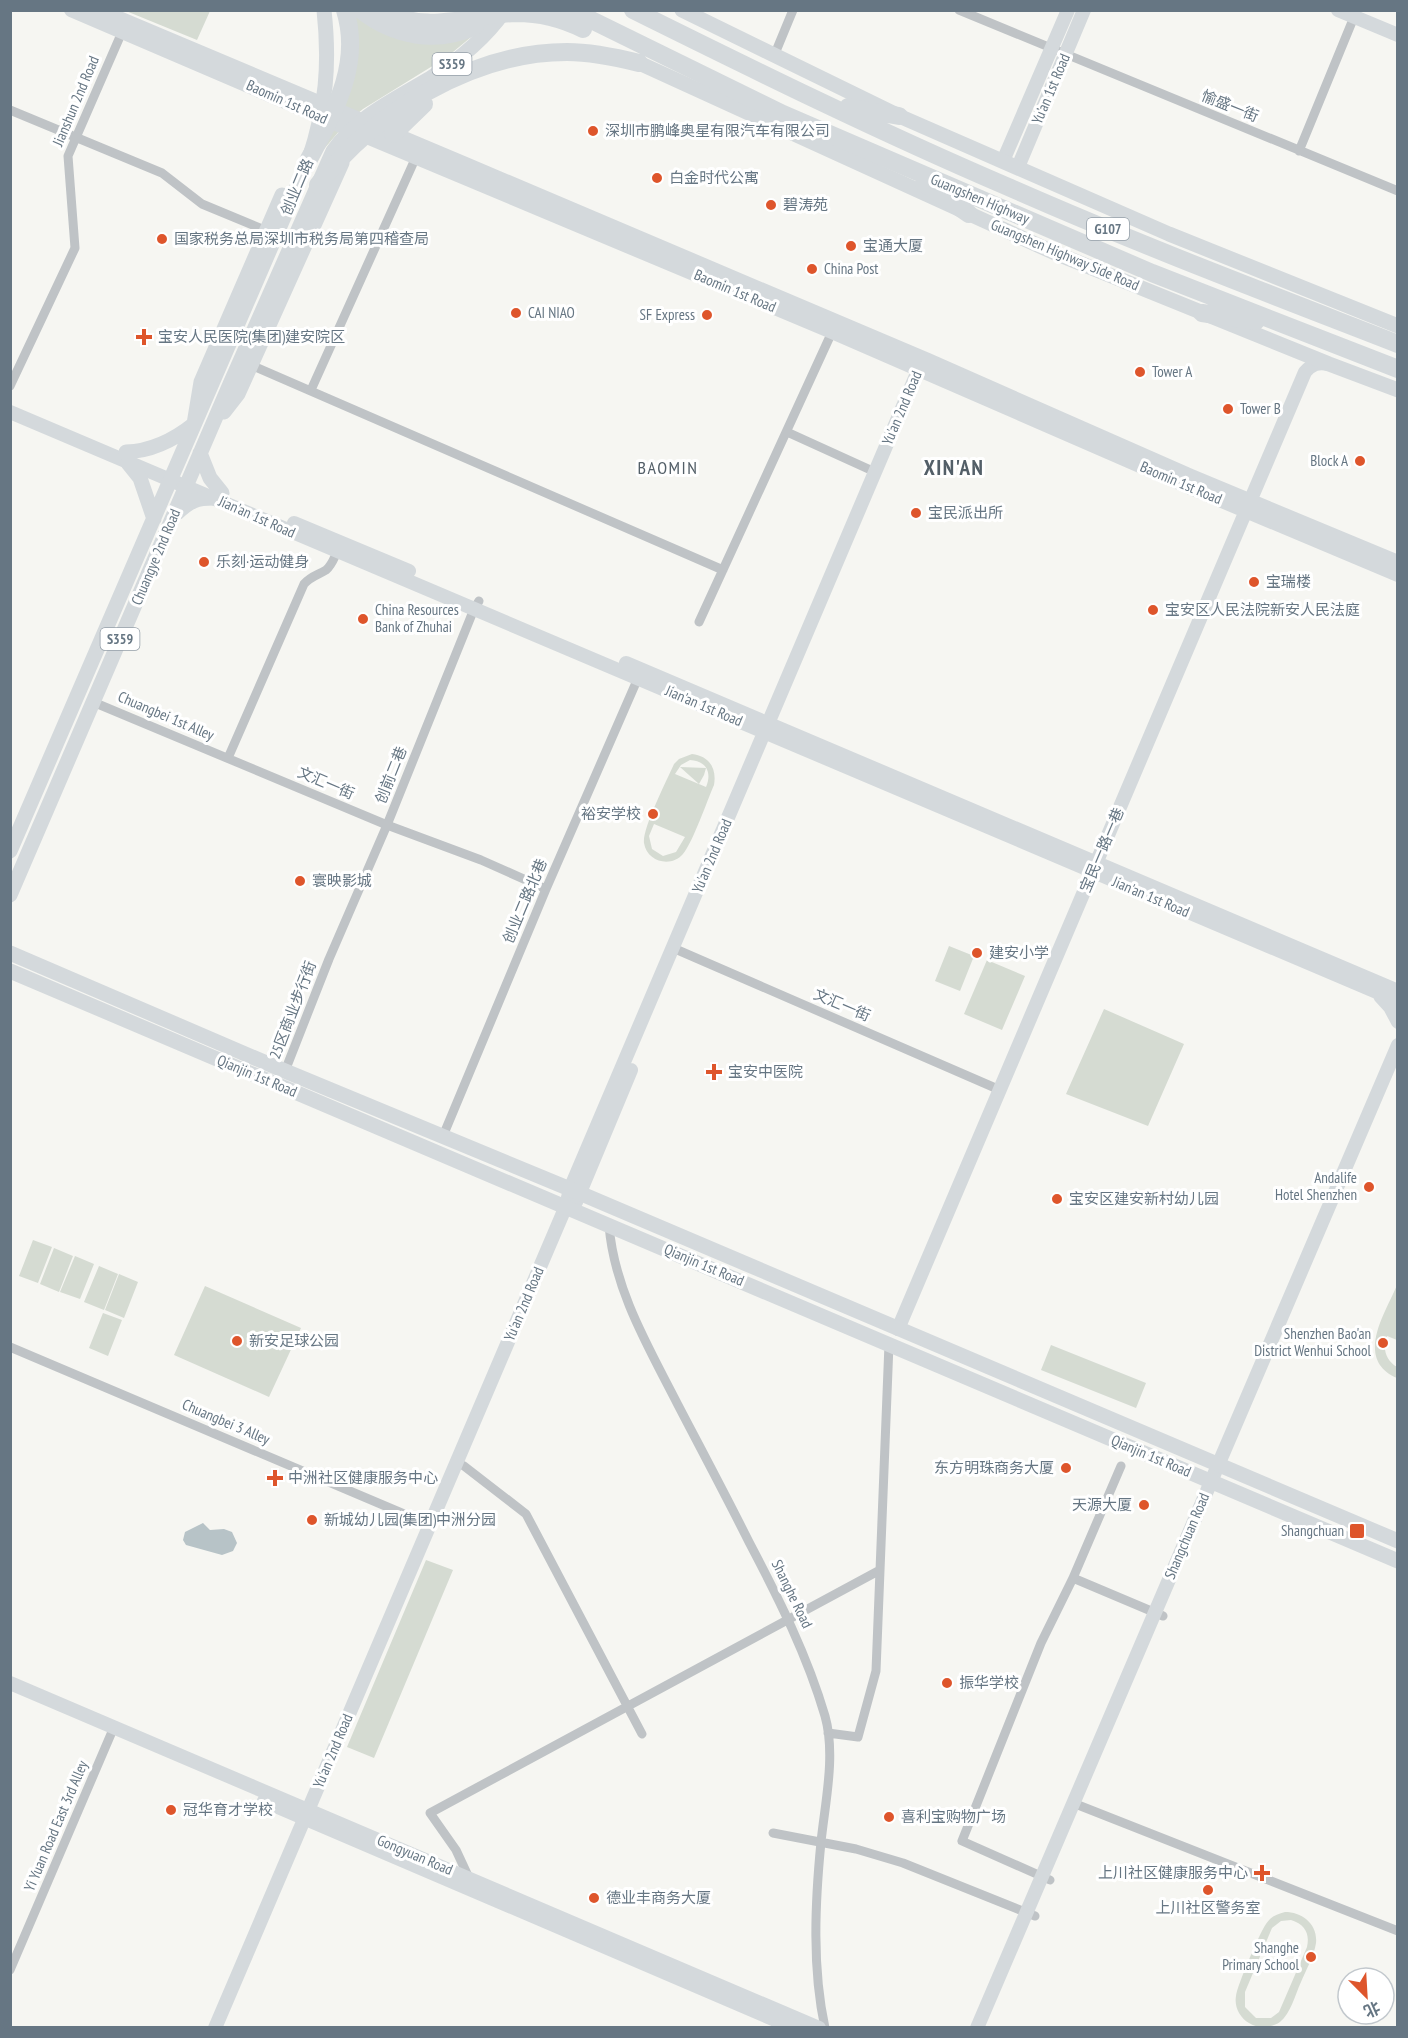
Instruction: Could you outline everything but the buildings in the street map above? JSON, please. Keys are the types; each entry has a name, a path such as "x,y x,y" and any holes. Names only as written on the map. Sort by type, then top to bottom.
{"highway":[{"path":"309,159 333,113 348,70 351,40 345,10"},
{"path":"361,10 396,31 434,36 453,34 472,28 499,10"},
{"path":"384,10 398,18 426,23 498,14 526,13 559,18 663,66 756,100"},
{"name":"Guangshen Highway","path":"570,10 756,100 891,160 1152,273 1398,369"},
{"name":"Guangshen Highway","path":"639,13 823,103 1039,200 1160,251 1398,344"},
{"path":"318,184 344,153 377,124 460,76 494,63 536,54 568,52 606,55 639,63"},
{"path":"393,134 410,116 436,96 464,82 494,72 551,61 590,60 663,66"},
{"path":"823,103 899,116"},
{"path":"891,160 969,214"},
{"path":"1202,313 1290,327"}],"main road":[{"name":"Baomin 1st Road","path":"70,10 832,332 924,368"},
{"name":"Baomin 1st Road","path":"100,10 393,134 924,368 1249,506 1398,574"},
{"name":"创业二路","path":"223,381 309,159 319,126 327,84 324,10"},
{"name":"创业二路","path":"154,519 194,424 223,381 333,151 357,124 454,62 482,39 505,10"},
{"path":"682,10 899,116 1169,234 1398,326"},
{"name":"Yu’an 1st Road","path":"1003,161 1068,10"},
{"name":"Yu’an 1st Road","path":"1018,167 1084,10"},
{"path":"1338,10 1398,35"},
{"name":"Guangshen Highway Side Road","path":"639,63 1055,253 1293,350 1398,390"},
{"path":"154,519 140,478 127,457 178,437 194,424 201,382 317,115"},
{"path":"210,431 238,394 355,132"},
{"path":"1293,350 1304,361 1305,372"},
{"path":"1305,372 1318,363 1329,364"},
{"name":"Yu'an 2nd Road","path":"770,729 875,472 924,368"},
{"name":"Yu'an 2nd Road","path":"215,2028 310,1816 570,1208 574,1191 924,368"},
{"name":"宝民一路一巷","path":"898,1329 1305,372"},
{"name":"Chuangye 2nd Road","path":"10,895 210,431 223,381"},
{"name":"Jian'an 1st Road","path":"10,402 127,457"},
{"name":"Jian'an 1st Road","path":"10,412 188,482 1095,867 1390,989 1398,1001"},
{"path":"173,517 188,503 218,495 200,453"},
{"name":"Jian'an 1st Road","path":"218,495 337,552 477,605 638,678 770,729"},
{"name":"Baomin 1st Road","path":"1249,506 1398,562"},
{"name":"Chuangye 2nd Road","path":"10,850 154,519"},
{"name":"Qianjin 1st Road","path":"10,953 1398,1541"},
{"name":"Qianjin 1st Road","path":"10,971 1398,1561"},
{"path":"1390,989 1390,1007 1398,1022"},
{"name":"Shangchuan Road","path":"1222,1467 1398,1045"},
{"name":"Shangchuan Road","path":"978,2028 1031,1914 1215,1483 1398,1067"},
{"path":"452,1158 457,1158 463,1152 459,1142"},
{"name":"Yu'an 2nd Road","path":"224,2028 429,1525 460,1464"},
{"name":"Gongyuan Road","path":"10,1683 113,1731 310,1816 806,2026"},
{"name":"Gongyuan Road","path":"10,1693 113,1731"},
{"name":"Gongyuan Road","path":"310,1816 469,1878 806,2026"},
{"name":"Shangchuan Road","path":"987,2028 1031,1914"}],"street":[{"path":"774,56 793,10"},
{"name":"愉盛一街","path":"959,10 1398,191"},
{"path":"1299,151 1354,17"},
{"name":"Jianshun 2nd Road","path":"10,386 75,248 69,156 122,32"},
{"path":"10,110 162,173 202,204 267,231"},
{"path":"310,390 416,157"},
{"path":"699,622 832,332"},
{"path":"251,365 723,570"},
{"path":"787,432 875,472"},
{"path":"228,758 304,584 310,577 331,565 337,552"},
{"name":"创前二巷","path":"329,959 387,825 477,605"},
{"name":"创业二路北巷","path":"443,1136 546,889 638,678"},
{"name":"Chuangbei 1st Alley","path":"93,702 228,758"},
{"name":"文汇一街","path":"228,758 387,825 482,860 546,889"},
{"name":"文汇一街","path":"677,949 1000,1090"},
{"name":"25区商业步行街","path":"285,1071 329,959"},
{"name":"Shanghe Road","path":"609,1225 611,1250 627,1300 654,1358 789,1619 818,1695 828,1733 830,1751 821,1843 817,1942 820,2005 825,2028"},
{"path":"828,1733 858,1737 876,1671 889,1344"},
{"name":"Chuangbei 3 Alley","path":"10,1347 429,1525"},
{"path":"460,1464 526,1514 642,1734"},
{"path":"1046,1879 962,1841 1041,1643 1073,1578 1121,1466"},
{"path":"469,1878 456,1850 430,1813 880,1570"},
{"path":"1073,1578 1159,1615"},
{"name":"Yi Yuan Road East 3rd Alley","path":"10,1970 113,1731"},
{"path":"1078,1805 1398,1931"},
{"path":"773,1833 856,1849 903,1863 1031,1914"},
{"path":"806,2026 820,2005"}],"shaded area":[{"path":"126,11 210,11 197,40"},
{"path":"351,11 476,33 447,57 363,109 346,123 319,155 341,101"},
{"path":"692,754 703,757 713,768 715,779 687,848 678,858 666,862 654,859 650,855 646,850 644,836 661,792 674,764 679,759","holes":["690,760 701,763 707,769 706,787 675,774 681,765","654,824 685,837 676,852 663,856 652,849 649,836"]},
{"path":"680,767 706,768 699,784"},
{"path":"949,946 974,956 960,991 935,981"},
{"path":"987,960 1025,976 1002,1030 964,1014"},
{"path":"1104,1009 1184,1044 1148,1126 1066,1094"},
{"path":"33,1240 52,1247 38,1283 19,1276"},
{"path":"54,1248 73,1256 59,1292 40,1284"},
{"path":"75,1256 94,1264 80,1299 60,1292"},
{"path":"99,1266 118,1274 104,1310 84,1302"},
{"path":"119,1274 138,1282 124,1318 105,1310"},
{"path":"1397,1285 1397,1340 1387,1336 1385,1350 1390,1361 1397,1367 1397,1378 1384,1370 1377,1360 1375,1348 1380,1322"},
{"name":"新安足球公园","path":"205,1286 301,1328 269,1397 174,1355"},
{"path":"103,1313 122,1320 108,1356 89,1348"},
{"path":"1051,1345 1146,1383 1136,1408 1041,1370"},
{"path":"203,1523 210,1530 224,1529 232,1532 237,1543 233,1551 222,1555 186,1545 183,1540 185,1532"},
{"path":"426,1560 453,1570 374,1758 347,1747"},
{"path":"1285,1912 1297,1914 1308,1920 1316,1936 1315,1948 1284,2018 1273,2026 1256,2026 1240,2015 1236,2004 1237,1990 1263,1929 1270,1919","holes":["1291,1920 1300,1924 1305,1930 1308,1938 1307,1947 1279,2012 1271,2018 1256,2018 1245,2007 1245,1992 1272,1928 1281,1921"]}],"place":[{"name":"深圳市鹏峰奥星有限汽车有限公司","path":"593,131"},
{"name":"白金时代公寓","path":"657,178"},
{"name":"碧涛苑","path":"771,205"},
{"name":"国家税务总局深圳市税务局第四稽查局","path":"162,239"},
{"name":"宝通大厦","path":"851,246"},
{"name":"China Post","path":"812,269"},
{"name":"CAI NIAO","path":"516,313"},
{"name":"SF Express","path":"707,315"},
{"name":"宝安人民医院(集团)建安院区","path":"144,337"},
{"name":"Tower A","path":"1140,372"},
{"name":"Tower B","path":"1228,409"},
{"name":"Block A","path":"1360,461"},
{"name":"宝民派出所","path":"916,513"},
{"name":"乐刻·运动健身","path":"204,562"},
{"name":"宝瑞楼","path":"1254,582"},
{"name":"宝安区人民法院新安人民法庭","path":"1153,610"},
{"name":"China Resources Bank of Zhuhai","path":"363,619"},
{"name":"裕安学校","path":"653,814"},
{"name":"寰映影城","path":"300,881"},
{"name":"建安小学","path":"977,953"},
{"name":"宝安中医院","path":"714,1072"},
{"name":"Andalife Hotel Shenzhen","path":"1369,1187"},
{"name":"宝安区建安新村幼儿园","path":"1057,1199"},
{"name":"新安足球公园","path":"237,1341"},
{"name":"Shenzhen Bao'an District Wenhui School","path":"1383,1343"},
{"name":"东方明珠商务大厦","path":"1066,1468"},
{"name":"中洲社区健康服务中心","path":"275,1478"},
{"name":"天源大厦","path":"1144,1505"},
{"name":"新城幼儿园(集团)中洲分园","path":"312,1520"},
{"name":"Shangchuan","path":"1357,1531"},
{"name":"振华学校","path":"947,1683"},
{"name":"冠华育才学校","path":"171,1810"},
{"name":"喜利宝购物广场","path":"889,1817"},
{"name":"上川社区健康服务中心","path":"1262,1873"},
{"name":"上川社区警务室","path":"1208,1890"},
{"name":"德业丰商务大厦","path":"594,1898"},
{"name":"Shanghe Primary School","path":"1311,1957"}],"district":[{"name":"BAOMIN","path":"668,468"},
{"name":"XIN'AN","path":"954,468"}]}
